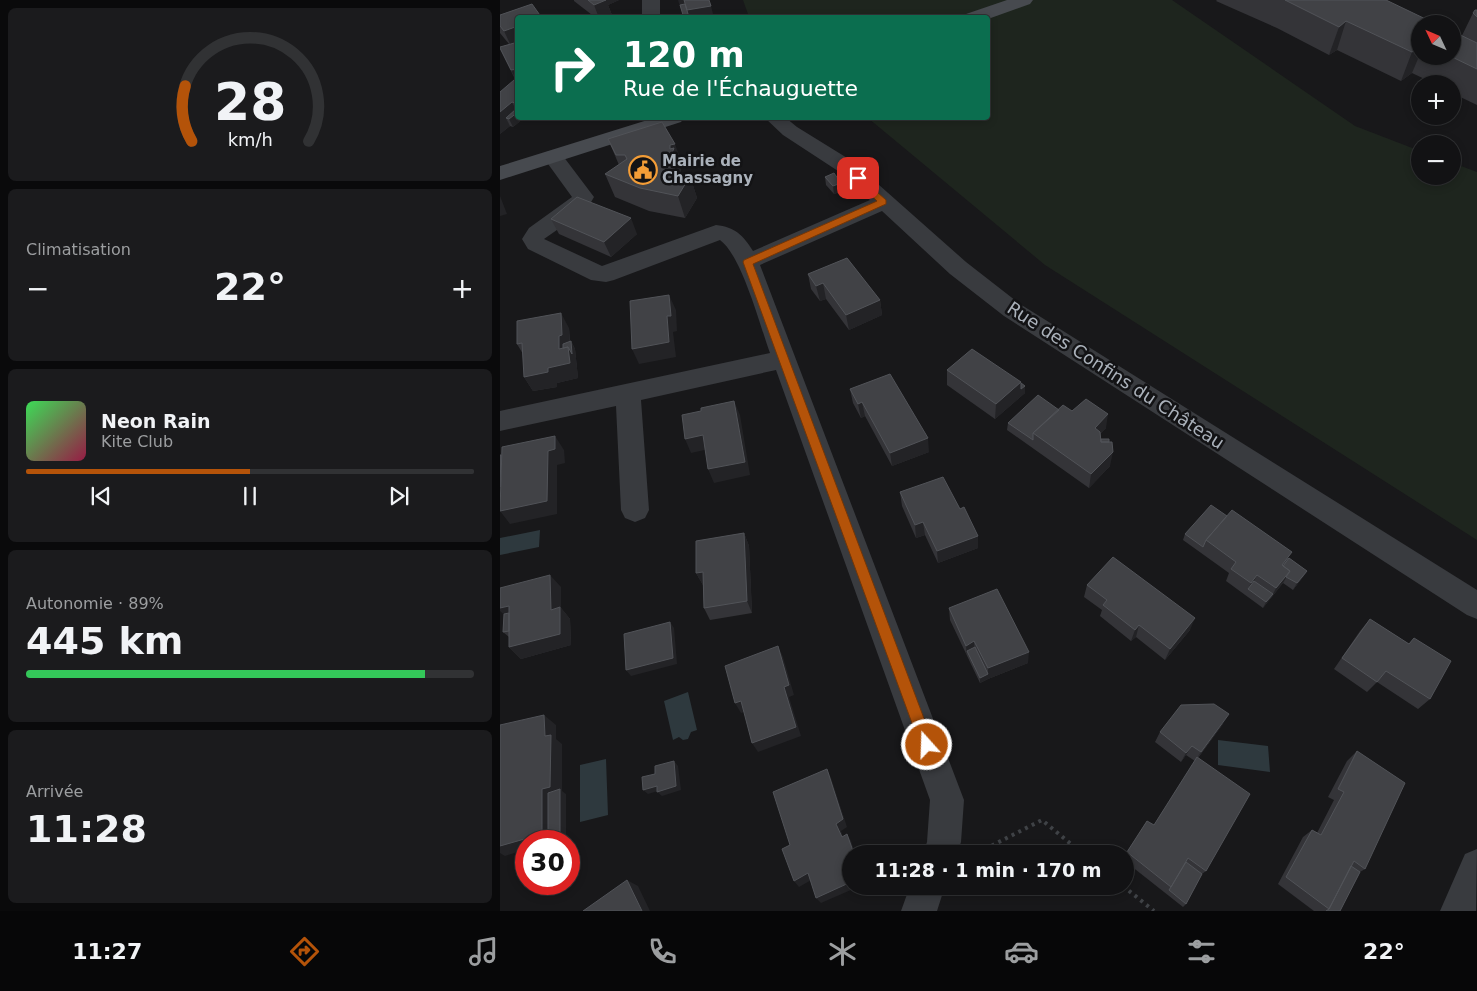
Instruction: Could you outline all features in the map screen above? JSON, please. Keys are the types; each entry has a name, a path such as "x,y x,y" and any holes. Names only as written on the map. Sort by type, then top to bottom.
{"street":[{"path":"651,15 652,0"},
{"path":"981,15 1024,0"},
{"path":"500,174 668,120"},
{"name":"Rue des Confins du Château","path":"777,120 790,131 846,166 883,202 958,268 1012,310 1477,606"},
{"path":"553,156 583,197 580,204 537,233 533,239 536,244 599,274 606,274 716,232 725,232 731,237 748,262 947,800 942,845"},
{"path":"748,262 883,202"},
{"path":"500,421 785,360"},
{"path":"628,394 635,510"},
{"path":"1458,911 1477,866"},
{"path":"919,911 925,895"}],"path":[{"path":"993,845 1042,820 1072,845"},
{"path":"1134,895 1154,911"}],"shaded area":[{"path":"743,0 1172,0 1355,126 1411,148 1411,185 1461,185 1461,166 1477,172 1477,540 1045,265 870,120 990,120 990,15 748,15"},
{"path":"540,530 539,547 500,555 500,538"},
{"path":"688,692 697,730 691,732 688,739 683,740 679,737 673,740 664,701"},
{"path":"1218,740 1268,746 1270,772 1218,765"},
{"path":"606,759 608,815 580,822 580,765"}],"building":[{"path":"588,0 606,0 594,5"},
{"path":"684,0 709,0 711,6 687,10"},
{"path":"1285,0 1386,0 1417,15 1411,15 1411,52 1346,21 1339,27"},
{"path":"532,4 540,15 515,15 515,27 504,31 500,26 500,15"},
{"path":"685,4 688,15 683,15 680,5"},
{"path":"1477,10 1477,17 1473,13"},
{"path":"1461,35 1477,43 1477,69 1461,61"},
{"path":"515,43 515,69 511,70 500,47"},
{"path":"515,80 515,103 512,102 500,112 500,92"},
{"path":"515,110 515,114 509,119 506,118"},
{"path":"662,122 675,144 670,145 670,149 674,148 669,161 678,174 690,176 678,196 640,188 605,174 627,159 625,155 616,155 608,139"},
{"path":"834,173 841,183 833,186 825,177"},
{"path":"577,197 631,218 604,242 551,219"},
{"path":"847,258 880,300 846,315 823,283 816,286 808,274"},
{"path":"669,295 671,316 667,316 669,342 632,349 630,301"},
{"path":"561,313 562,335 559,336 559,349 568,347 570,363 548,368 548,372 524,377 522,343 517,344 517,321"},
{"path":"571,341 572,354 568,347 563,348 563,344"},
{"path":"972,349 1021,382 996,404 947,370"},
{"path":"890,374 928,438 890,453 862,402 858,404 850,389"},
{"path":"1038,395 1059,410 1033,433 1033,440 1008,423"},
{"path":"1086,399 1108,414 1095,428 1100,432 1101,442 1112,442 1113,452 1091,474 1033,433 1063,405 1072,411"},
{"path":"734,401 745,462 708,469 703,435 685,439 682,415 701,411 701,408"},
{"path":"555,436 555,449 548,451 547,501 500,511 502,447"},
{"path":"1101,439 1109,439 1109,442 1101,442"},
{"path":"500,455 501,455 500,487"},
{"path":"943,477 960,509 964,507 978,536 937,551 923,522 915,525 900,492"},
{"path":"1211,505 1227,516 1206,540 1203,547 1185,534"},
{"path":"1232,510 1292,552 1282,565 1290,571 1276,588 1257,575 1251,583 1231,569 1236,562 1206,540"},
{"path":"744,533 747,601 704,608 703,572 696,573 696,541"},
{"path":"1113,557 1195,618 1170,649 1139,625 1135,630 1103,605 1107,600 1087,585"},
{"path":"1289,558 1307,571 1297,583 1286,577 1290,571 1283,566"},
{"path":"550,575 551,610 560,607 560,634 509,647 509,606 500,608 500,588"},
{"path":"1254,581 1273,594 1266,602 1248,589"},
{"path":"997,589 1029,652 988,668 974,641 966,646 949,608"},
{"path":"509,613 509,631 503,632 504,614"},
{"path":"1370,619 1409,644 1414,638 1451,661 1430,699 1386,671 1377,682 1342,658"},
{"path":"670,622 673,658 626,670 624,634"},
{"path":"778,646 789,685 784,687 796,727 752,743 741,701 735,703 725,666"},
{"path":"975,647 988,674 980,678 967,651"},
{"path":"1214,704 1229,714 1201,752 1192,746 1186,753 1160,732 1181,705"},
{"path":"544,715 545,736 551,735 550,787 542,789 542,830 515,830 515,842 500,846 500,725"},
{"path":"1357,751 1405,783 1365,869 1354,861 1329,909 1286,877 1312,830 1321,835 1344,792 1338,789"},
{"path":"1197,757 1250,794 1206,871 1188,858 1171,887 1134,858 1134,845 1132,845 1147,821 1154,825"},
{"path":"674,761 676,786 657,792 657,786 643,790 642,777 655,774 655,766"},
{"path":"827,769 843,819 836,824 842,837 847,834 851,845 842,845 842,886 816,898 808,873 794,881 782,849 790,845 773,792"},
{"path":"560,789 560,830 548,830 548,793"},
{"path":"1186,862 1202,874 1186,904 1169,890"},
{"path":"1351,866 1360,872 1340,911 1326,911 1329,909"},
{"path":"627,880 642,911 583,911"}],"place":[{"name":"Mairie de Chassagny","path":"643,170"}],"route":[{"path":"858,178 883,202 748,262 927,745"}]}
